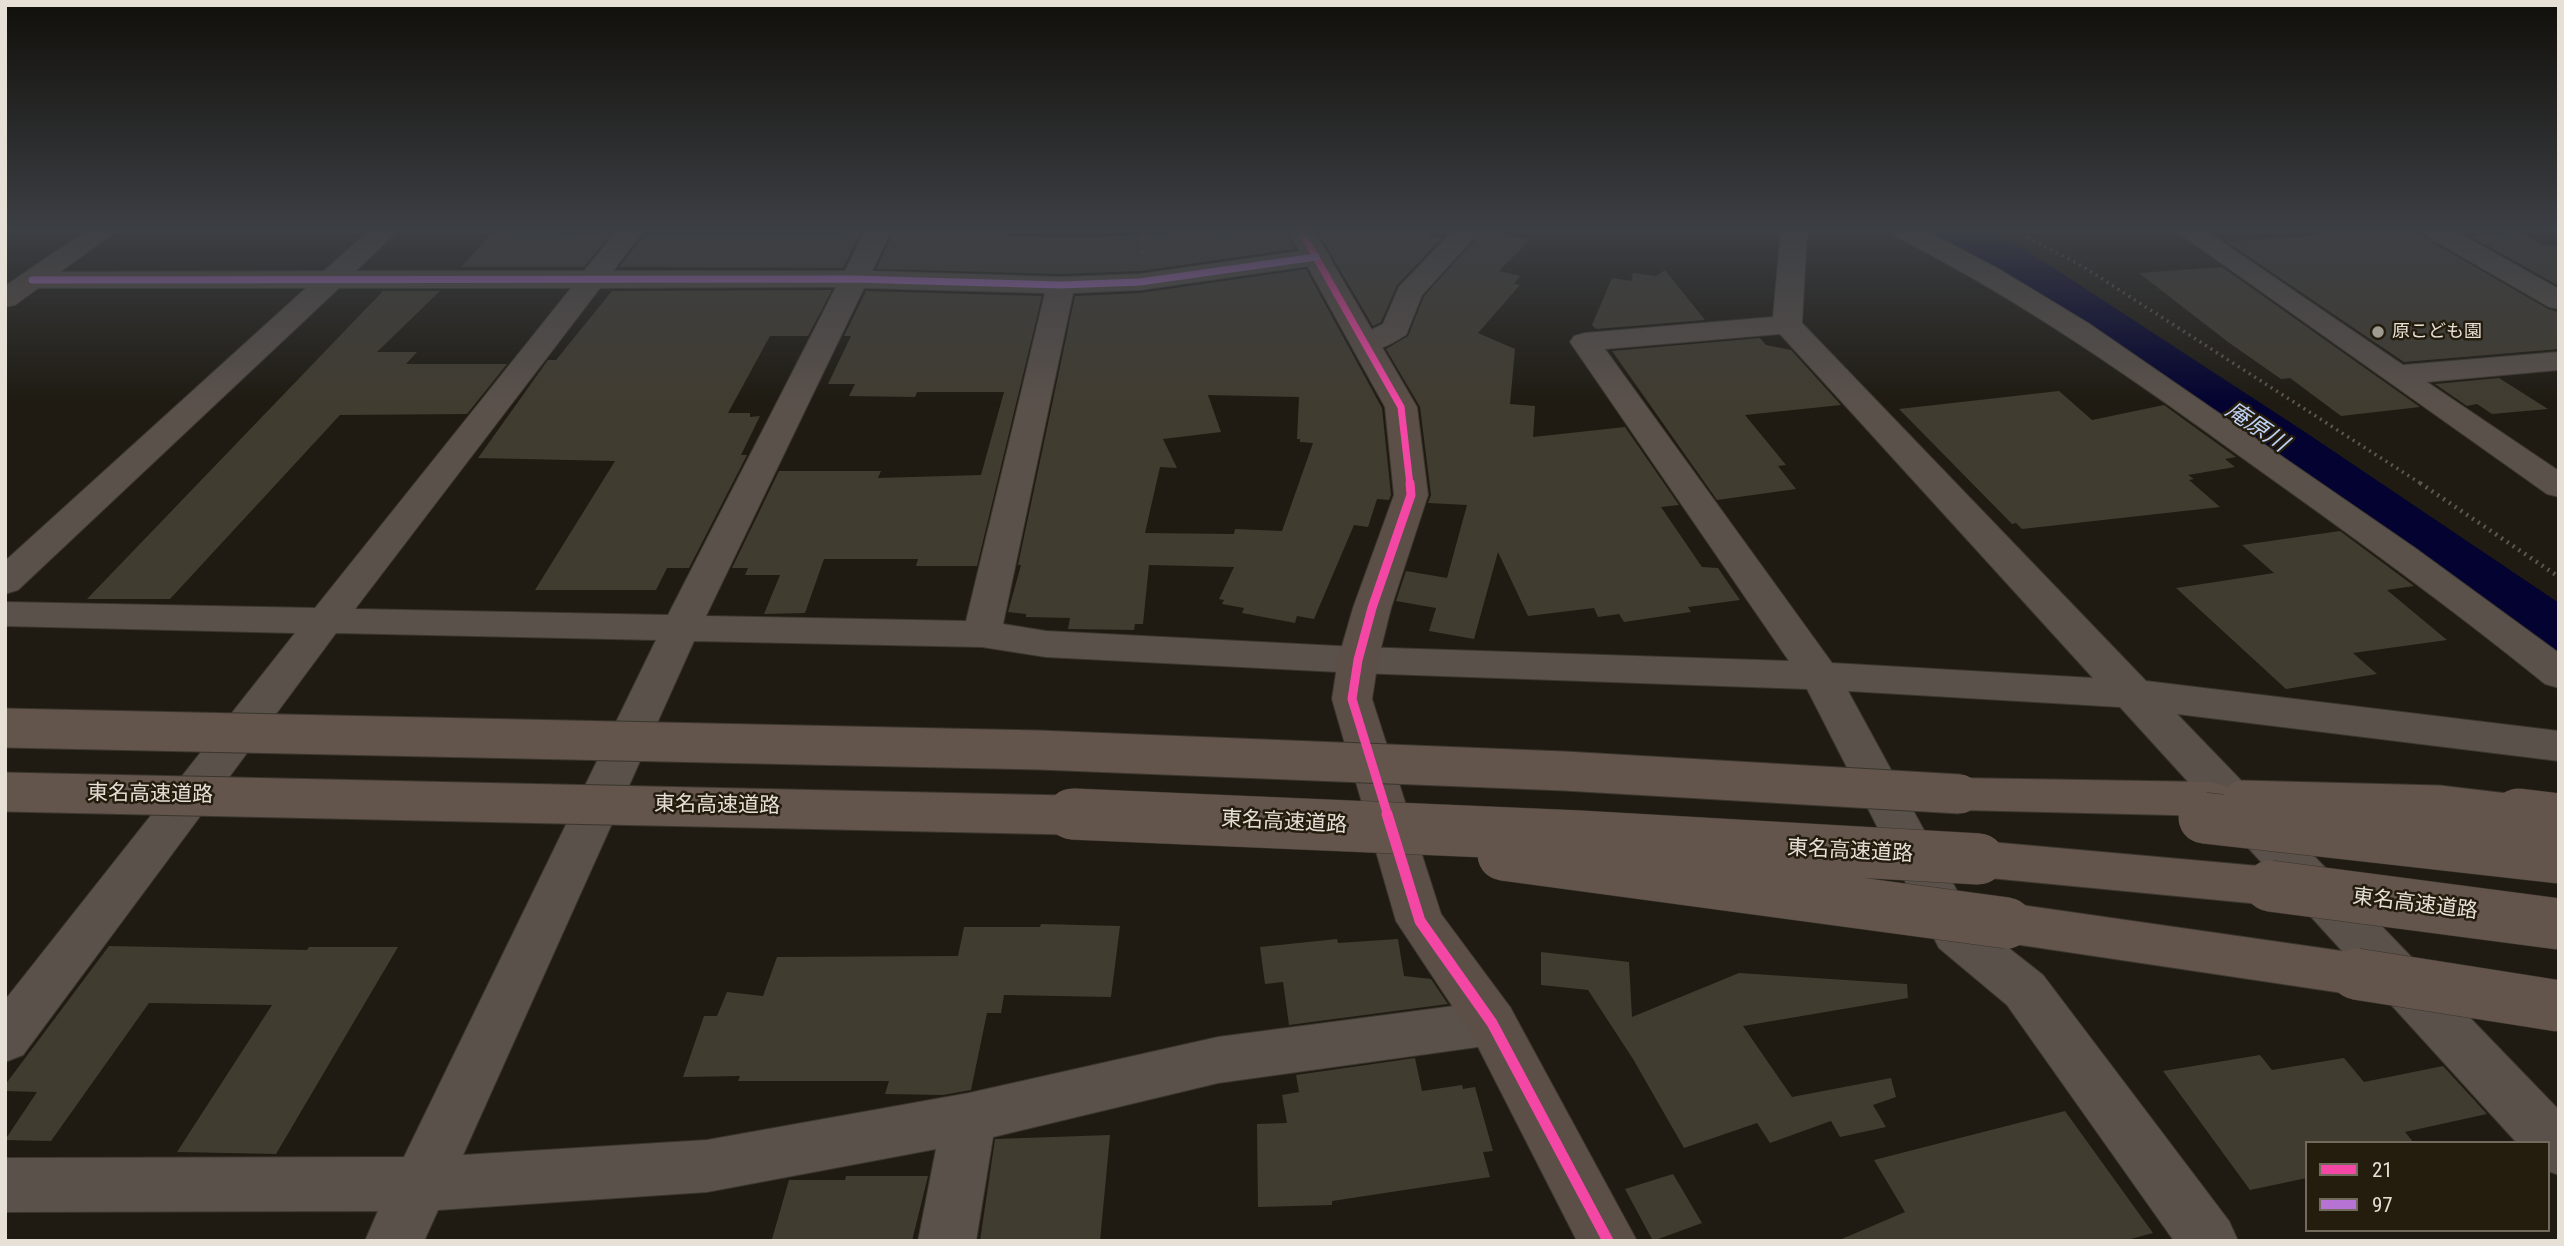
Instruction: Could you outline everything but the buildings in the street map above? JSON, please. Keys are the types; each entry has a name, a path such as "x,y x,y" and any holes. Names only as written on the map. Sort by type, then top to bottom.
{"highway":[{"path":"5,728 1039,750 1564,771 2208,809 2440,805 2559,819"},
{"name":"東名高速道路","path":"5,792 1022,812 1244,821 1979,859 2270,886 2559,924"},
{"path":"2208,809 2559,859"},
{"path":"1244,821 2007,923 2559,1006"}],"main road":[{"path":"1334,289 1401,407 1411,495 1357,660 1352,699 1420,921 1492,1023 1608,1241"}],"street":[{"path":"5,582 321,289"},
{"path":"5,1039 324,622 584,289"},
{"path":"394,1241 680,630 849,289"},
{"path":"982,634 1060,289"},
{"path":"1366,344 1396,328 1413,289"},
{"path":"1790,289 1787,325 2559,1149"},
{"path":"2012,289 2171,393 2384,542 2559,674"},
{"path":"2274,289 2559,487"},
{"path":"2539,289 2559,301"},
{"path":"1787,325 1585,342 1820,676 1956,934 2025,990 2208,1241"},
{"path":"2398,375 2559,361"},
{"path":"5,614 680,630 982,634 1046,644 1357,660 1820,676 2133,694 2559,746"},
{"path":"5,1185 421,1184 707,1166 969,1118 1218,1060 1492,1023"},
{"path":"947,1241 969,1118"}],"path":[{"path":"2118,289 2350,436 2559,577"}],"waterway":[{"name":"庵原川","path":"2048,289 2282,446 2559,640"}],"transit line":[{"name":"21","path":"1334,289 1401,407 1411,495 1372,608 1358,660 1352,699 1420,921 1492,1023 1608,1241"}],"place":[{"name":"原こども園","path":"2378,332"}]}
